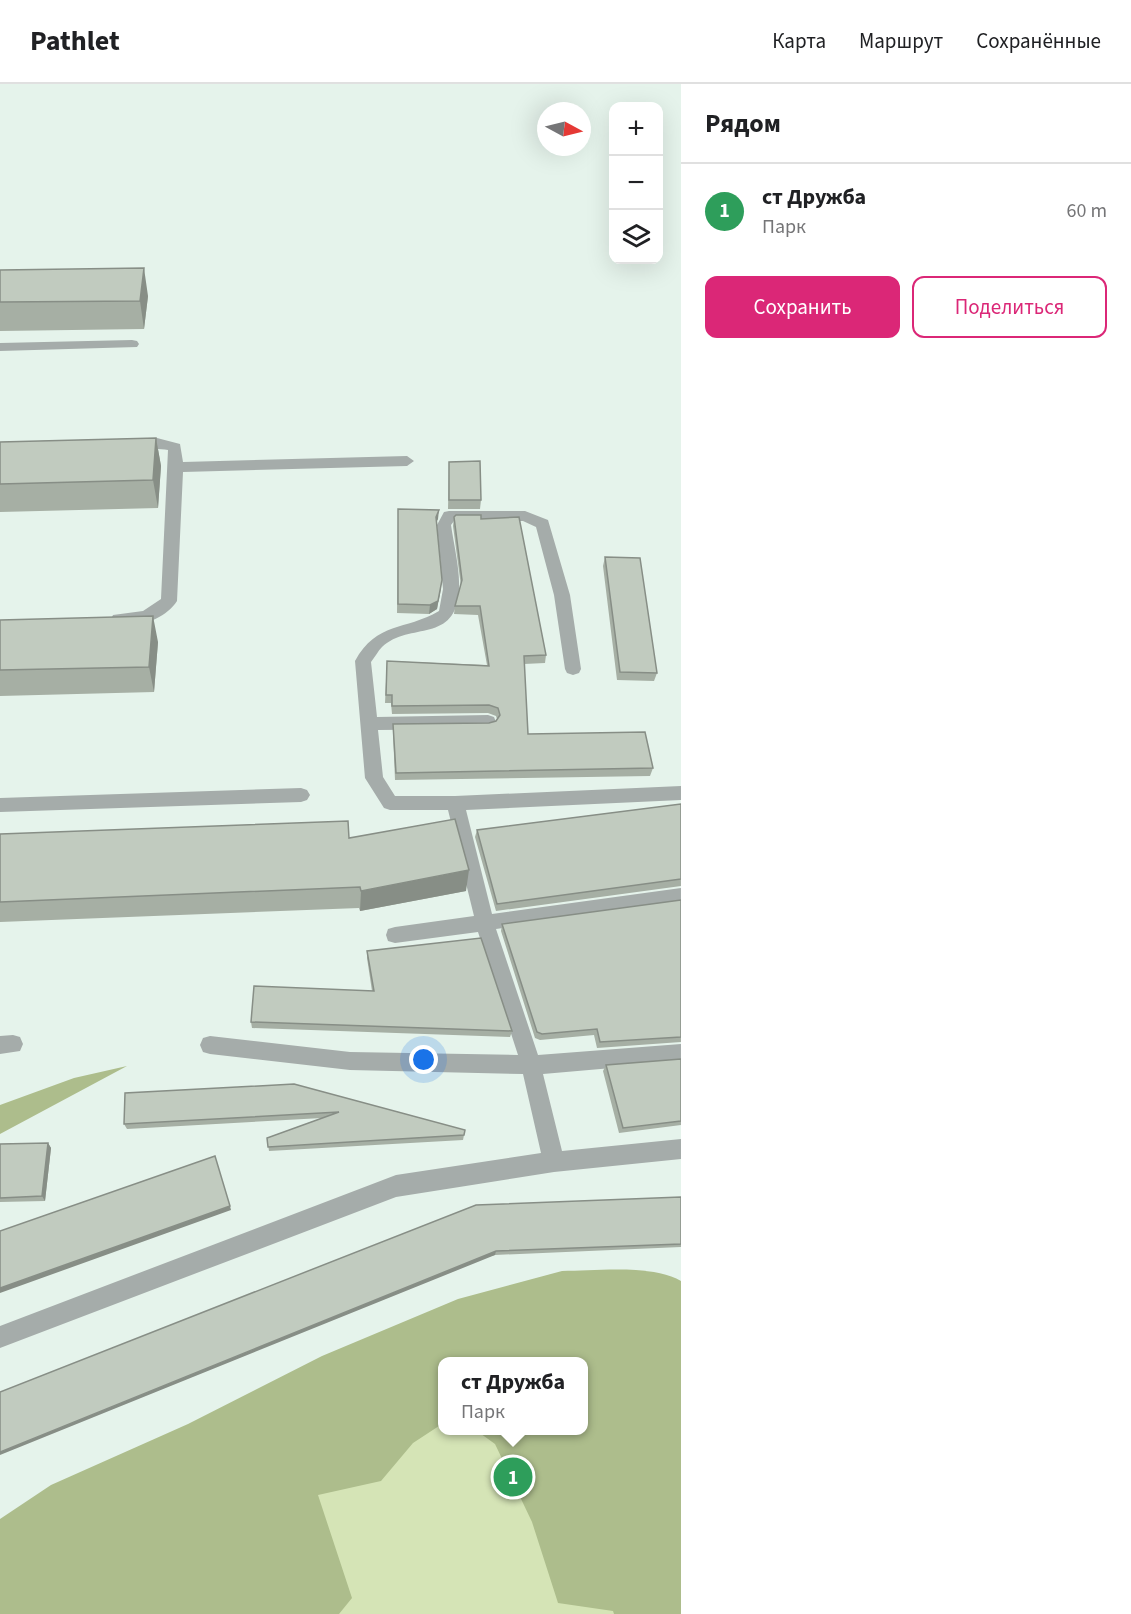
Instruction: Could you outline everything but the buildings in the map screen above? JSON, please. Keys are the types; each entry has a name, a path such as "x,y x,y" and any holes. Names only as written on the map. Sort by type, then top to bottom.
{"lane":[{"path":"0,347 132,344"},
{"path":"107,620 131,619 159,612 169,601 175,447 157,443 124,444"},
{"path":"176,467 407,461"},
{"path":"573,669 562,595 543,524 525,516 449,516 444,525 451,589 446,614 428,625 399,632 376,642 363,661 374,778 390,803 455,803 681,793"},
{"path":"369,724 488,722"},
{"path":"0,805 301,795"},
{"path":"455,803 486,923 531,1065 554,1162"},
{"path":"395,936 681,896"},
{"path":"210,1045 350,1061 531,1065 681,1053"},
{"path":"0,1337 396,1186 554,1162 681,1149"}],"green space":[{"path":"127,1066 0,1134 0,1105 74,1078"},
{"path":"640,1270 655,1272 681,1281 681,1614 614,1614 613,1611 558,1603 532,1522 495,1444 483,1435 588,1435 588,1357 438,1357 438,1427 413,1443 381,1481 318,1495 352,1598 339,1614 0,1614 0,1519 51,1485 188,1424 322,1356 458,1299 562,1271"},
{"path":"590,1341 681,1614 100,1614 438,1425 438,1435 588,1435 588,1357 585,1357"}],"place":[{"name":"ст Дружба","path":"513,1477"}]}
